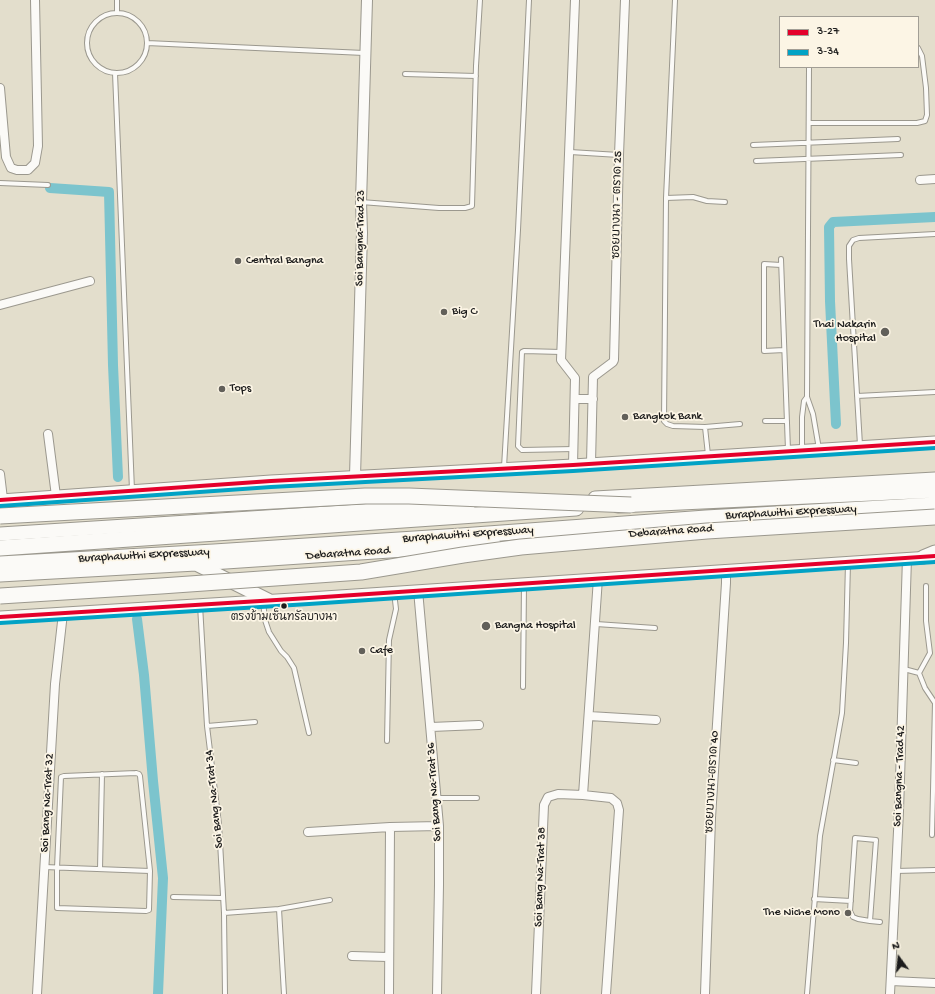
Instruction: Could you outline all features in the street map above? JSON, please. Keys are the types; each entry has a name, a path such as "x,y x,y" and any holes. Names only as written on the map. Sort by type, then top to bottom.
{"highway":[{"path":"0,534 456,505 935,479"},
{"name":"Buraphawithi Expressway","path":"0,548 631,504 935,490"},
{"path":"0,516 365,496 416,496 631,504"},
{"name":"Buraphawithi Expressway","path":"0,564 252,550 706,518 935,505"},
{"path":"0,596 169,586 361,572 521,547 707,531 935,516"},
{"name":"Debaratna Road","path":"0,575 196,564 935,516"},
{"path":"196,564 265,601"}],"main road":[{"path":"1,500 355,476 573,465 788,450 935,442"},
{"path":"0,617 524,584 726,569 907,558 931,555"}],"street":[{"path":"0,88 6,157 11,168 17,170 28,170 35,162 38,146 34,0"},
{"name":"Soi Bangna-Trad 23","path":"355,476 362,233 361,202 366,53 366,0"},
{"path":"573,465 575,378 561,361 561,352 575,0"},
{"name":"ซอยบางนา - ตราด 25","path":"593,399 593,377 614,360 619,155 625,0"},
{"path":"920,180 935,179"},
{"path":"0,305 90,281"},
{"path":"575,399 593,399 591,463"},
{"path":"48,434 56,496"},
{"path":"0,474 1,500"},
{"name":"Soi Bangna - Trad 42","path":"890,994 896,871 907,558"},
{"name":"ซอยบางนา-ตราด 40","path":"705,994 711,818 726,569"},
{"path":"583,794 598,578"},
{"name":"Soi Bang Na-Trat 36","path":"418,590 439,826 437,994"},
{"name":"Soi Bang Na-Trat 32","path":"38,994 55,684 63,613"},
{"path":"589,716 656,720"},
{"path":"431,727 479,725"},
{"name":"Soi Bang Na-Trat 38","path":"536,994 544,805 548,797 558,794 583,794 611,798 617,803 619,810 606,994"},
{"path":"308,832 390,827 439,826"},
{"path":"389,994 388,957 390,827"},
{"path":"352,956 388,957"},
{"path":"891,981 935,983"}],"lane":[{"path":"117,0 117,12"},
{"path":"361,202 439,208 465,208 472,206 480,0"},
{"path":"504,468 518,230 529,0"},
{"path":"675,0 666,198 663,358 664,421 673,426 705,427 740,424"},
{"path":"117,12 135,18 142,25 146,34 147,44 145,53 137,65 124,72 105,70 96,65 90,56 87,47 87,36 91,27 98,19 107,14 117,12"},
{"path":"147,44 366,53"},
{"path":"809,123 922,123 925,121 927,115 926,88 922,56 919,50"},
{"path":"809,68 807,397 813,414 819,449"},
{"path":"115,72 132,490"},
{"path":"405,74 476,76"},
{"path":"753,145 898,139"},
{"path":"570,152 619,155"},
{"path":"756,161 901,154"},
{"path":"0,183 48,185"},
{"path":"666,198 693,197 707,201 725,202"},
{"path":"860,446 848,259 849,246 853,240 859,238 935,234"},
{"path":"781,259 788,450"},
{"path":"781,265 764,264 764,351 784,350"},
{"path":"561,352 522,352 518,446 522,450 574,449"},
{"path":"857,396 935,392"},
{"path":"802,450 802,417 804,401 807,397"},
{"path":"764,421 787,421"},
{"path":"705,427 708,456"},
{"path":"807,994 820,836 842,708 846,643 848,562"},
{"path":"523,687 524,584"},
{"path":"919,673 930,653 926,621 926,586"},
{"path":"388,741 389,640 396,609 394,592"},
{"path":"265,601 265,620 269,632 280,651 287,657 294,668 309,734"},
{"name":"Soi Bang Na-Trat 34","path":"200,604 207,726 219,824 224,913 225,994"},
{"path":"596,624 654,628"},
{"path":"903,669 919,673"},
{"path":"919,673 925,688 935,703 932,835"},
{"path":"207,726 255,722"},
{"path":"833,760 856,763"},
{"path":"100,869 102,774"},
{"path":"102,774 140,774 150,871 150,907 148,910 57,908 57,868 61,777 102,774"},
{"path":"437,798 477,798"},
{"path":"870,921 876,840 855,838 850,911 853,917 858,919 870,921 880,922"},
{"path":"44,867 150,871"},
{"path":"896,871 935,870"},
{"path":"173,897 223,898"},
{"path":"814,899 851,901"},
{"path":"224,913 279,909 330,900"},
{"path":"279,909 284,994"}],"waterway":[{"path":"50,188 109,192 113,365 118,477"},
{"path":"836,424 830,301 829,227 833,222 935,217"},
{"path":"137,619 144,675 163,878 158,994"}],"transit line":[{"name":"3-27","path":"0,500 271,481 573,465 935,442"},
{"name":"3-34","path":"0,506 271,487 573,471 935,448"},
{"name":"3-27","path":"0,617 935,556"},
{"name":"3-34","path":"0,623 935,562"}],"place":[{"name":"Central Bangna","path":"238,261"},
{"name":"Big C","path":"444,312"},
{"name":"Thai Nakarin Hospital","path":"885,332"},
{"name":"Tops","path":"222,389"},
{"name":"Bangkok Bank","path":"625,417"},
{"name":"ตรงข้ามเซ็นทรัลบางนา","path":"284,606"},
{"name":"Bangna Hospital","path":"486,626"},
{"name":"Cafe","path":"362,651"},
{"name":"The Niche Mono","path":"848,913"}]}
